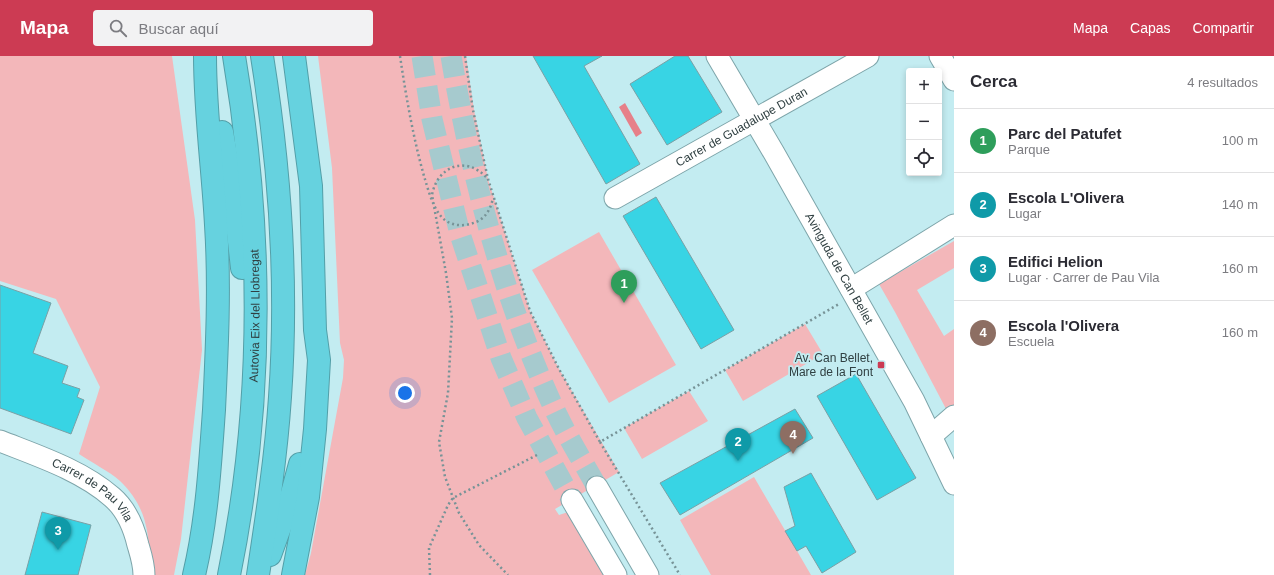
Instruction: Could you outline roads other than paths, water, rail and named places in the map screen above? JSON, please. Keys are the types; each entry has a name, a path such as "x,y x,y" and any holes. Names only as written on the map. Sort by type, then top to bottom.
{"highway":[{"path":"205,56 215,84 235,206 243,276 256,338"},
{"path":"194,575 204,533 209,489 218,299 216,226 205,87 205,56"},
{"name":"Autovia Eix del Llobregat","path":"229,575 241,508 248,449 256,338 256,277 250,183 241,98 234,56"},
{"path":"258,575 276,444 280,396 283,275 277,177 262,56"},
{"path":"293,575 308,497 315,429 319,360 315,330 311,186 294,56"},
{"path":"262,575 291,497 299,468 305,429 311,357 315,330"}],"street":[{"name":"Avinguda de Can Bellet","path":"716,56 853,292 914,401 954,484"},
{"name":"Carrer de Guadalupe Duran","path":"615,198 868,56"},
{"path":"940,56 954,80"},
{"path":"853,292 954,225"},
{"path":"931,436 954,416"},
{"name":"Carrer de Pau Vila","path":"0,441 48,459 84,478 113,498 133,527 144,566 144,575"},
{"path":"597,487 648,575"},
{"path":"572,500 616,575"}],"tunnel":[{"path":"422,56 432,119 460,234 501,358 527,418 572,500"},
{"path":"451,56 468,145 490,233 503,277 534,362 552,404 597,487"}],"place":[{"name":"Parc del Patufet","path":"624,303"},
{"name":"Av. Can Bellet, Mare de la Font","path":"881,365"},
{"name":"Escola l'Olivera","path":"793,454"},
{"name":"Escola L'Olivera","path":"738,461"},
{"name":"Edifici Helion","path":"58,550"}]}
